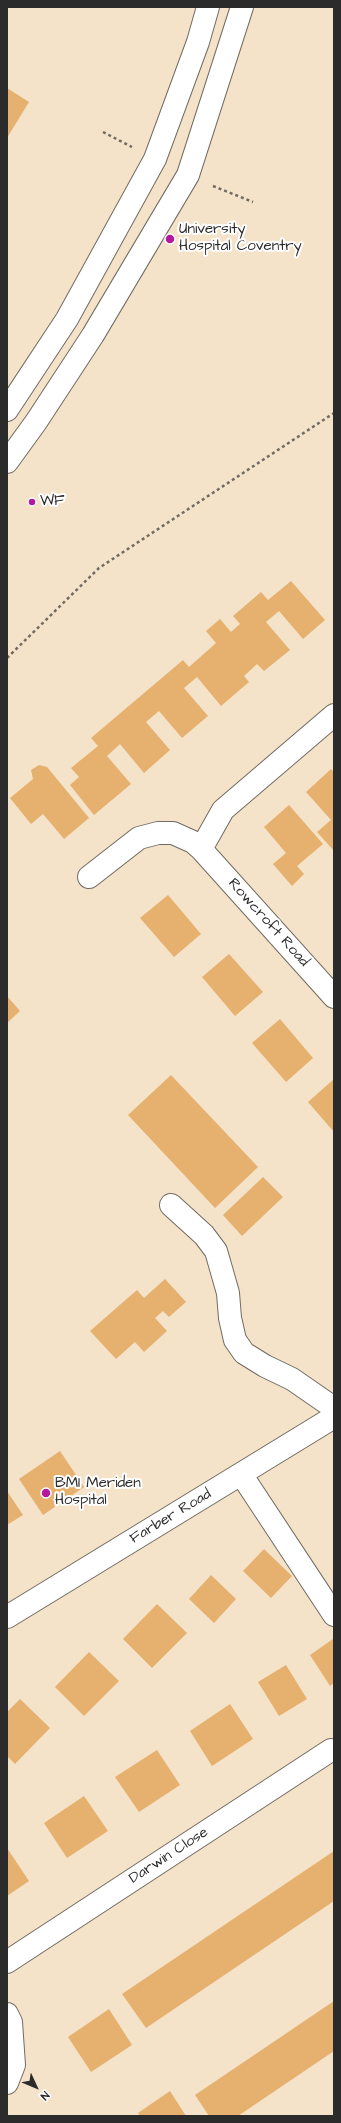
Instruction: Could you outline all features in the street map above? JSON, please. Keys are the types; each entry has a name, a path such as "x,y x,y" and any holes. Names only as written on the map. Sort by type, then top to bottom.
{"street":[{"path":"7,410 67,319 155,159 198,42 208,7"},
{"path":"7,462 36,422 92,335 188,175 242,7"},
{"path":"202,848 223,810 334,715"},
{"name":"Rowcroft Road","path":"89,877 139,838 151,835 173,833 192,842 202,848 334,997"},
{"path":"170,1205 204,1235 216,1251 228,1293 230,1318 235,1340 244,1353 265,1366 292,1379 334,1408"},
{"name":"Farber Road","path":"7,1617 334,1417"},
{"path":"241,1474 334,1616"},
{"name":"Darwin Close","path":"7,1962 331,1750"},
{"path":"7,2014 11,2022 14,2065 7,2083"}],"path":[{"path":"7,658 99,568 334,413"}],"building":[{"path":"7,88 29,102 7,138"},
{"path":"291,581 325,620 303,639 279,611 266,622 290,650 264,671 257,664 244,676 249,682 221,706 197,677 184,688 208,716 182,738 159,711 146,722 170,750 144,773 120,744 107,756 131,784 94,815 70,785 79,777 71,768 98,746 91,738 183,660 189,667 216,643 206,631 220,619 231,632 240,624 233,616 261,592 268,600"},
{"path":"39,765 47,767 89,818 64,839 43,814 31,824 10,798 33,779 31,770"},
{"path":"331,769 334,772 334,851 317,832 331,820 306,792"},
{"path":"289,805 323,844 297,866 304,874 292,886 273,864 286,853 264,827"},
{"path":"168,895 201,934 174,957 140,918"},
{"path":"229,954 263,992 235,1016 202,977"},
{"path":"7,996 20,1011 7,1023"},
{"path":"280,1019 313,1058 286,1082 252,1043"},
{"path":"171,1075 258,1167 215,1208 128,1115"},
{"path":"334,1079 334,1132 308,1102"},
{"path":"263,1177 283,1197 242,1236 223,1215"},
{"path":"165,1279 186,1302 169,1317 163,1311 155,1318 167,1331 144,1352 135,1342 116,1359 90,1331 137,1290 144,1298"},
{"path":"60,1451 84,1487 43,1515 19,1479"},
{"path":"7,1491 23,1515 7,1525"},
{"path":"264,1549 292,1576 271,1598 243,1571"},
{"path":"211,1575 236,1599 214,1623 189,1599"},
{"path":"157,1604 187,1633 152,1668 123,1639"},
{"path":"333,1639 334,1683 330,1686 310,1655"},
{"path":"89,1652 119,1681 84,1716 55,1687"},
{"path":"286,1665 307,1699 279,1716 258,1682"},
{"path":"20,1699 50,1728 15,1764 7,1756 7,1712"},
{"path":"230,1704 253,1739 212,1766 190,1731"},
{"path":"157,1750 180,1785 139,1812 115,1777"},
{"path":"84,1796 108,1831 67,1858 44,1823"},
{"path":"7,1848 29,1881 7,1896"},
{"path":"334,1851 334,1901 146,2028 122,1994"},
{"path":"334,2001 334,2051 238,2116 209,2116 195,2095"},
{"path":"109,2009 132,2045 91,2072 68,2037"},
{"path":"170,2091 186,2116 140,2116 138,2113"}],"place":[{"name":"University Hospital Coventry","path":"170,239"},
{"name":"WF","path":"32,502"},
{"name":"BMI Meriden Hospital","path":"46,1493"}]}
